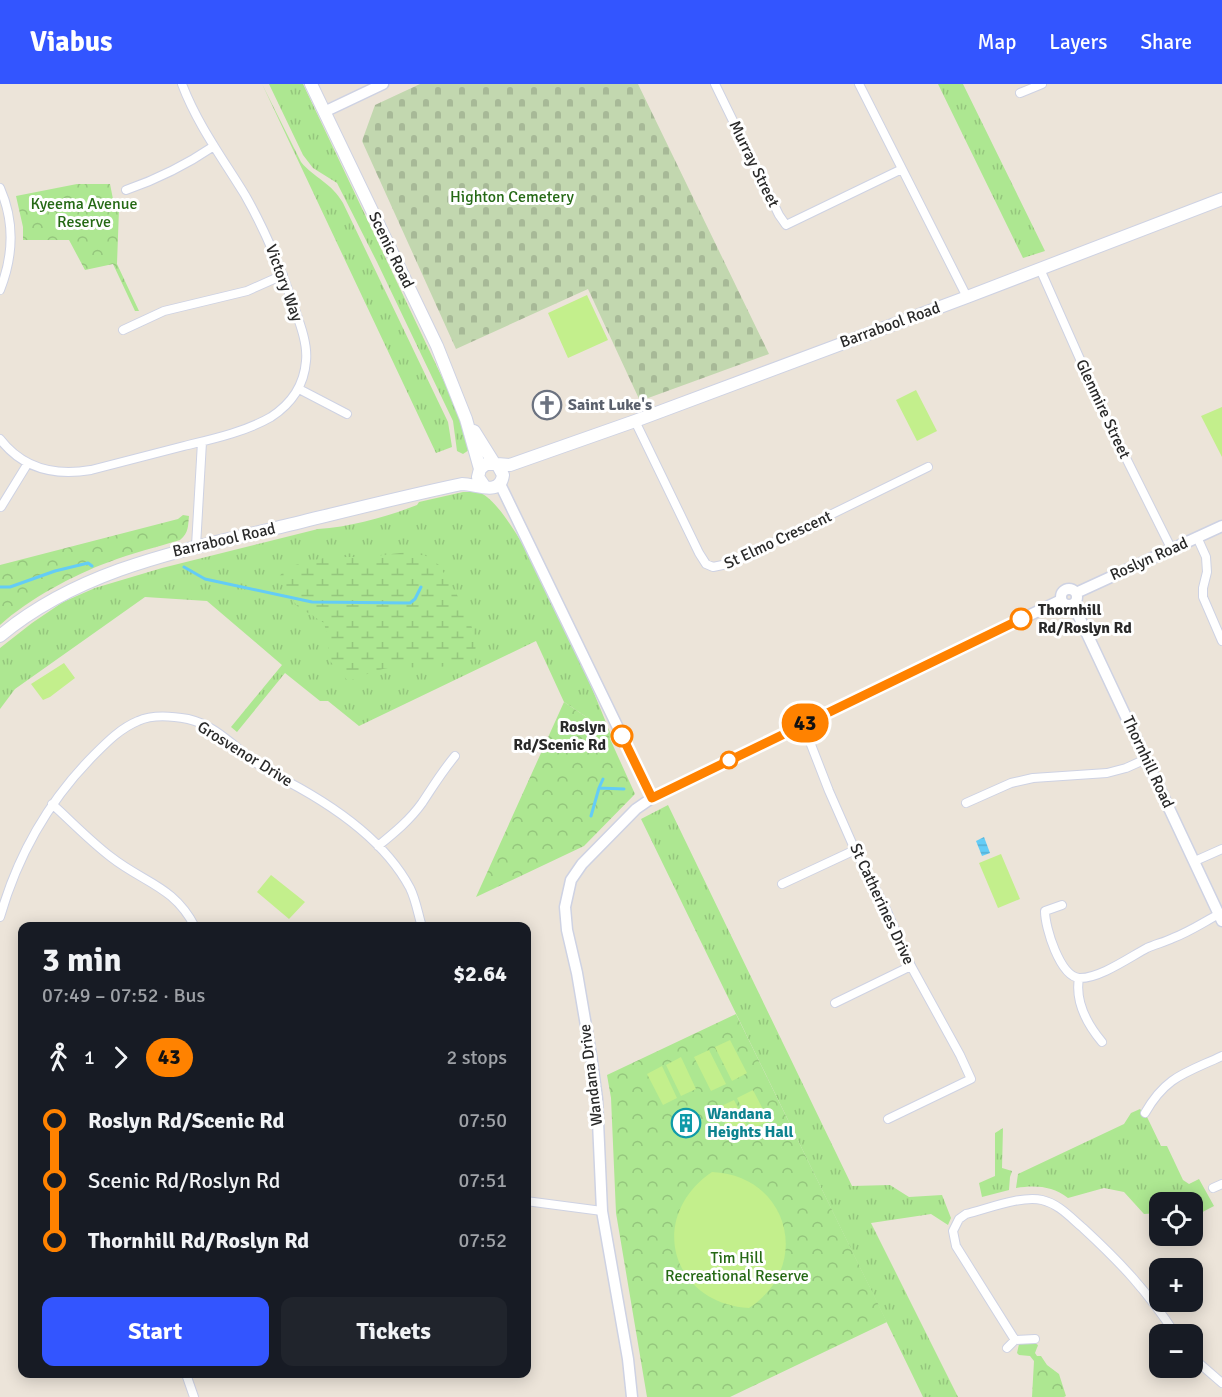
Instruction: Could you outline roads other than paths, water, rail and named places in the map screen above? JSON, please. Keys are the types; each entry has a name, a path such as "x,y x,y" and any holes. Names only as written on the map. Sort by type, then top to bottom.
{"main road":[{"name":"Scenic Road","path":"311,84 437,346 466,419 479,470"},
{"name":"Barrabool Road","path":"496,464 510,465 635,421 1222,199"},
{"name":"Scenic Road","path":"466,419 496,464"},
{"name":"Barrabool Road","path":"502,482 513,472 557,448"},
{"path":"486,464 496,464 501,469 502,482 494,488 486,488 480,481 479,470 486,464"},
{"name":"Barrabool Road","path":"463,483 479,470"},
{"name":"Barrabool Road","path":"0,636 20,619 87,582 164,554 463,483 486,488"}],"street":[{"name":"Victory Way","path":"182,84 196,116 257,218 283,275 305,345 304,374 299,389"},
{"path":"324,112 383,84"},
{"name":"Murray Street","path":"715,84 786,225 902,170"},
{"path":"859,84 967,297"},
{"path":"1020,93 1042,84"},
{"path":"126,190 155,180 185,165 214,146"},
{"path":"0,188 8,212 11,240 8,269 0,290"},
{"name":"Glenmire Street","path":"1040,269 1107,420 1171,548"},
{"path":"123,330 164,311 247,291 283,275"},
{"path":"0,439 14,454 28,463 49,471 71,473 92,470 202,442 247,428 270,417 287,404 299,389 347,414"},
{"name":"St Elmo Crescent","path":"635,421 699,553 706,564 713,567 728,565 928,467"},
{"path":"196,546 202,442"},
{"path":"1,507 28,463"},
{"path":"502,482 652,798 1061,600"},
{"path":"486,488 514,511"},
{"name":"Roslyn Road","path":"1076,592 1222,526"},
{"path":"1197,537 1206,557 1207,572 1203,597 1222,641"},
{"path":"1069,589 1076,592 1077,599 1073,604 1068,605 1061,600 1064,590 1069,589"},
{"name":"Thornhill Road","path":"1073,604 1220,918"},
{"name":"Grosvenor Drive","path":"0,917 25,850 52,804 82,767 125,728 139,720 152,717 189,719 215,731 260,766 320,799 378,846 410,888 420,922"},
{"name":"St Catherines Drive","path":"803,724 855,850 886,909 911,966 971,1079 888,1119"},
{"path":"378,846 402,826 422,804 439,775 455,756"},
{"path":"966,803 1011,783 1033,778 1107,773 1146,759"},
{"name":"Wandana Drive","path":"633,1393 602,1211 597,1099 577,973 567,930 565,906 572,878 582,864 636,809 652,798"},
{"path":"52,804 108,855 175,898 192,922"},
{"path":"1195,861 1222,849"},
{"path":"782,884 855,850"},
{"path":"1062,905 1041,912 1056,951 1070,974 1078,978 1110,968 1220,918"},
{"path":"835,1003 911,966"},
{"path":"1078,978 1077,993 1080,1004 1102,1042"},
{"path":"1145,1113 1157,1093 1168,1082 1222,1056"},
{"path":"1015,1340 956,1246 953,1231 959,1219 966,1214 1022,1200 1041,1200 1058,1206 1110,1252 1140,1285 1168,1324"},
{"path":"531,1202 602,1211"},
{"path":"1006,1348 1015,1340 1035,1339"},
{"path":"1203,1367 1222,1383"},
{"path":"187,1378 194,1397"}],"water":[{"path":"984,837 990,853 982,856 976,841"}],"waterway":[{"path":"0,587 10,587 55,571 88,563 92,566"},
{"path":"184,567 205,579 312,602 410,603 415,599 421,587"},
{"path":"599,788 603,779"},
{"path":"591,816 599,788 624,789"}],"place":[{"name":"Saint Luke's","path":"547,405"},
{"name":"Thornhill Rd/Roslyn Rd","path":"1021,619"},
{"name":"Roslyn Rd/Scenic Rd","path":"622,736"},
{"name":"Wandana Heights Hall","path":"686,1123"}],"park label":[{"name":"Highton Cemetery","path":"512,197"},
{"name":"Kyeema Avenue Reserve","path":"84,213"},
{"name":"Tim Hill Recreational Reserve","path":"737,1267"}]}
